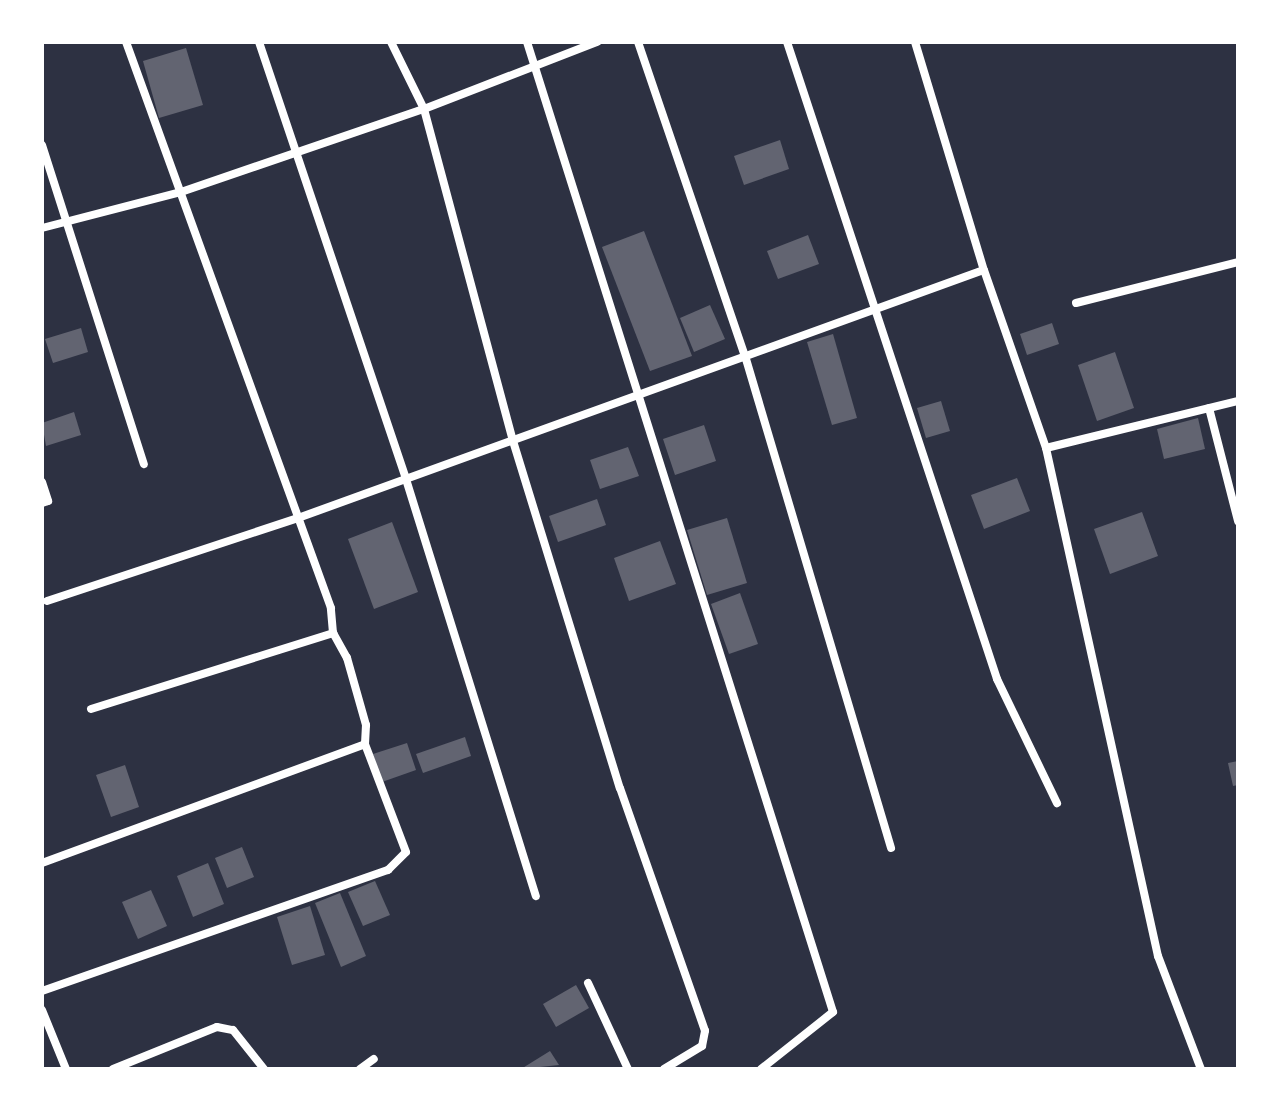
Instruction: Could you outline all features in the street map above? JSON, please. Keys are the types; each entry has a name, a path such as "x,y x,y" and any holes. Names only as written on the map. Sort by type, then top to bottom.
{"street":[{"path":"42,991 388,870 406,852 365,744 366,725 347,658 333,633 331,608 126,42"},
{"path":"259,42 294,154 405,476 536,896"},
{"path":"391,42 424,109 513,441 620,788 705,1031 702,1046 664,1069"},
{"path":"527,42 833,1012 761,1069"},
{"path":"42,228 181,192 424,109 597,42"},
{"path":"638,42 746,359 891,848"},
{"path":"787,42 878,310 997,679 1057,803"},
{"path":"915,42 984,270 1046,448 1158,956 1201,1069"},
{"path":"42,145 144,464"},
{"path":"1076,303 1238,262"},
{"path":"47,601 298,518 405,476 746,359 984,270"},
{"path":"1046,448 1238,401"},
{"path":"1209,408 1238,521"},
{"path":"42,482 48,501 42,503"},
{"path":"91,709 333,633"},
{"path":"42,863 365,744"},
{"path":"588,983 628,1069"},
{"path":"42,1010 66,1069"},
{"path":"113,1069 217,1027 233,1030 264,1069"},
{"path":"360,1069 374,1059"}],"building":[{"path":"186,48 203,105 159,118 143,61"},
{"path":"780,140 789,169 744,185 734,156"},
{"path":"644,231 692,356 650,371 602,247"},
{"path":"808,235 819,264 778,279 767,251"},
{"path":"710,305 725,339 694,352 680,318"},
{"path":"1052,323 1059,344 1027,355 1020,334"},
{"path":"81,328 88,352 53,363 45,339"},
{"path":"833,334 857,418 832,425 807,342"},
{"path":"1115,352 1134,408 1097,421 1078,365"},
{"path":"941,401 950,431 926,438 917,408"},
{"path":"74,412 81,435 46,446 42,423"},
{"path":"1198,418 1205,449 1164,459 1157,429"},
{"path":"704,425 716,461 675,475 663,439"},
{"path":"628,447 639,476 600,489 590,460"},
{"path":"1017,478 1030,511 984,529 971,495"},
{"path":"597,499 606,525 558,542 549,516"},
{"path":"1142,512 1158,556 1110,574 1094,529"},
{"path":"727,518 747,583 707,595 687,530"},
{"path":"392,522 418,592 374,609 348,539"},
{"path":"660,541 676,584 629,601 614,558"},
{"path":"740,593 758,644 729,654 711,604"},
{"path":"465,737 471,756 423,773 416,754"},
{"path":"407,743 416,770 382,782 373,754"},
{"path":"1238,761 1238,785 1233,786 1228,763"},
{"path":"125,765 139,807 111,817 96,775"},
{"path":"242,847 254,877 227,888 215,858"},
{"path":"208,863 224,904 193,917 177,876"},
{"path":"375,881 390,915 363,926 348,892"},
{"path":"151,890 167,926 138,939 122,902"},
{"path":"340,893 366,956 341,967 315,903"},
{"path":"310,906 325,955 292,965 277,917"},
{"path":"576,985 589,1008 556,1027 543,1004"},
{"path":"550,1051 559,1065 521,1069"}]}
